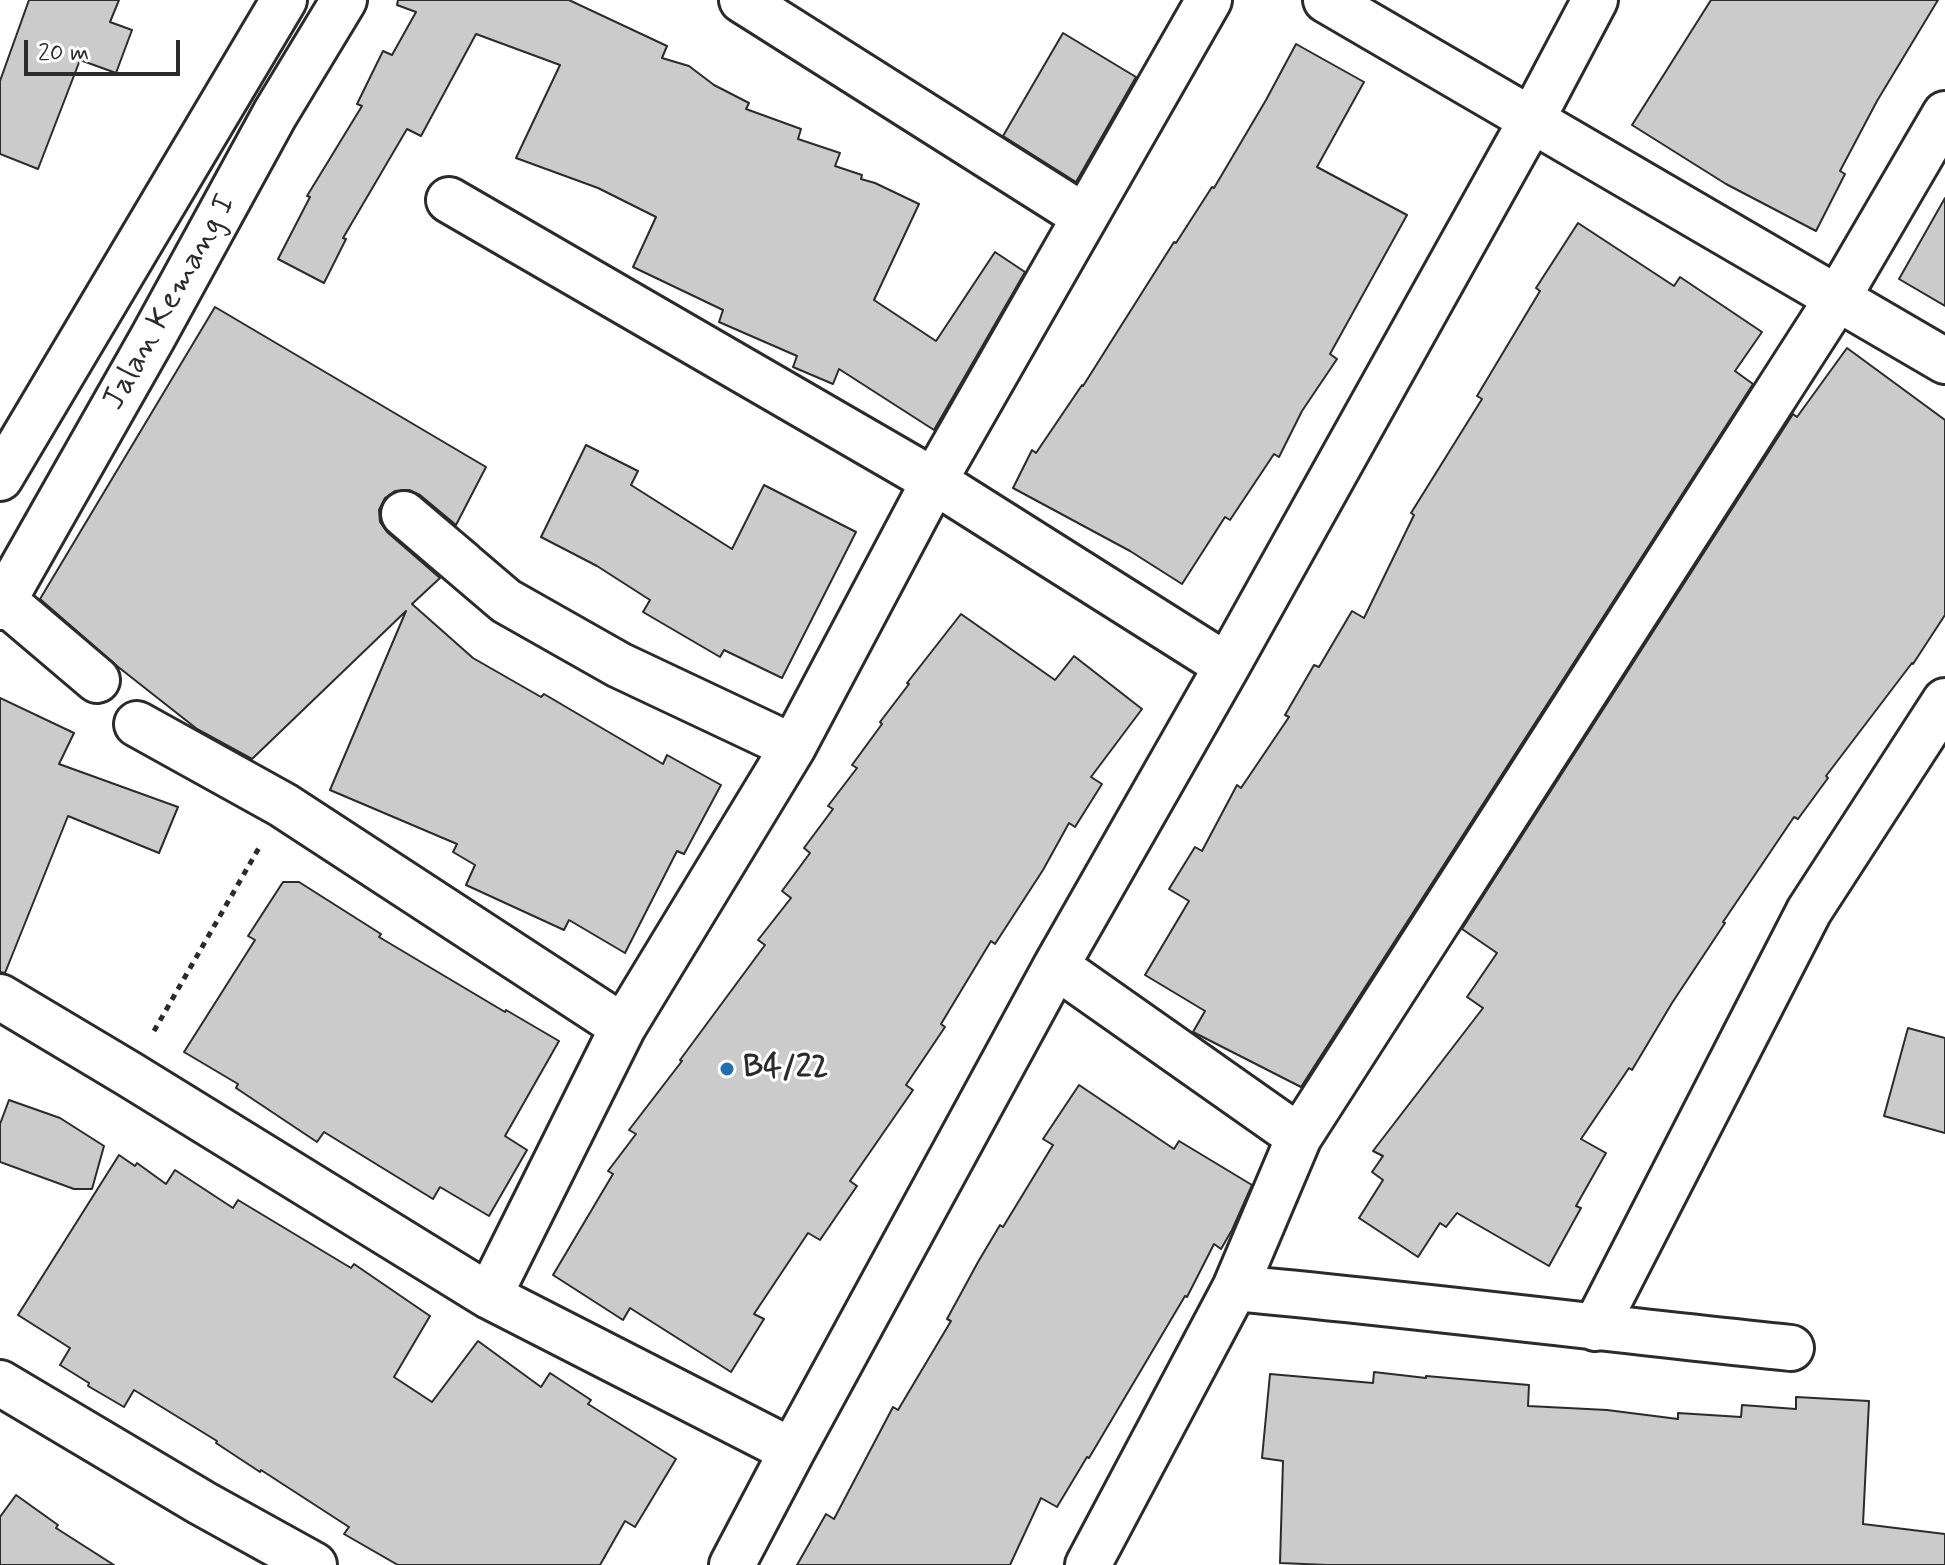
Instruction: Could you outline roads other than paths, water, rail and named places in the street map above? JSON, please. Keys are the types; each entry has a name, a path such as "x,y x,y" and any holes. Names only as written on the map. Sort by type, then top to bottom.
{"street":[{"name":"Jalan Kemang I","path":"0,478 284,0"},
{"name":"Jalan Kemang I","path":"2,604 275,114 344,0"},
{"path":"742,0 1085,217"},
{"path":"489,1296 623,1027 793,747 934,481 1209,0"},
{"path":"1326,0 1945,361"},
{"path":"732,1565 1056,966 1227,666 1531,121 1595,0"},
{"path":"1088,1565 1235,1288 1299,1137 1837,299 1945,114"},
{"path":"449,200 934,481 1227,666"},
{"path":"463,564 506,601 619,665 793,747"},
{"path":"2,604 97,680"},
{"path":"1595,1328 1809,911 1945,701"},
{"path":"137,724 283,805 623,1027"},
{"path":"1056,966 1299,1137"},
{"path":"0,997 489,1296 792,1451"},
{"path":"1235,1288 1791,1348"},
{"path":"0,1383 202,1503 314,1565"}],"place":[{"name":"B4/22","path":"727,1069"}]}
